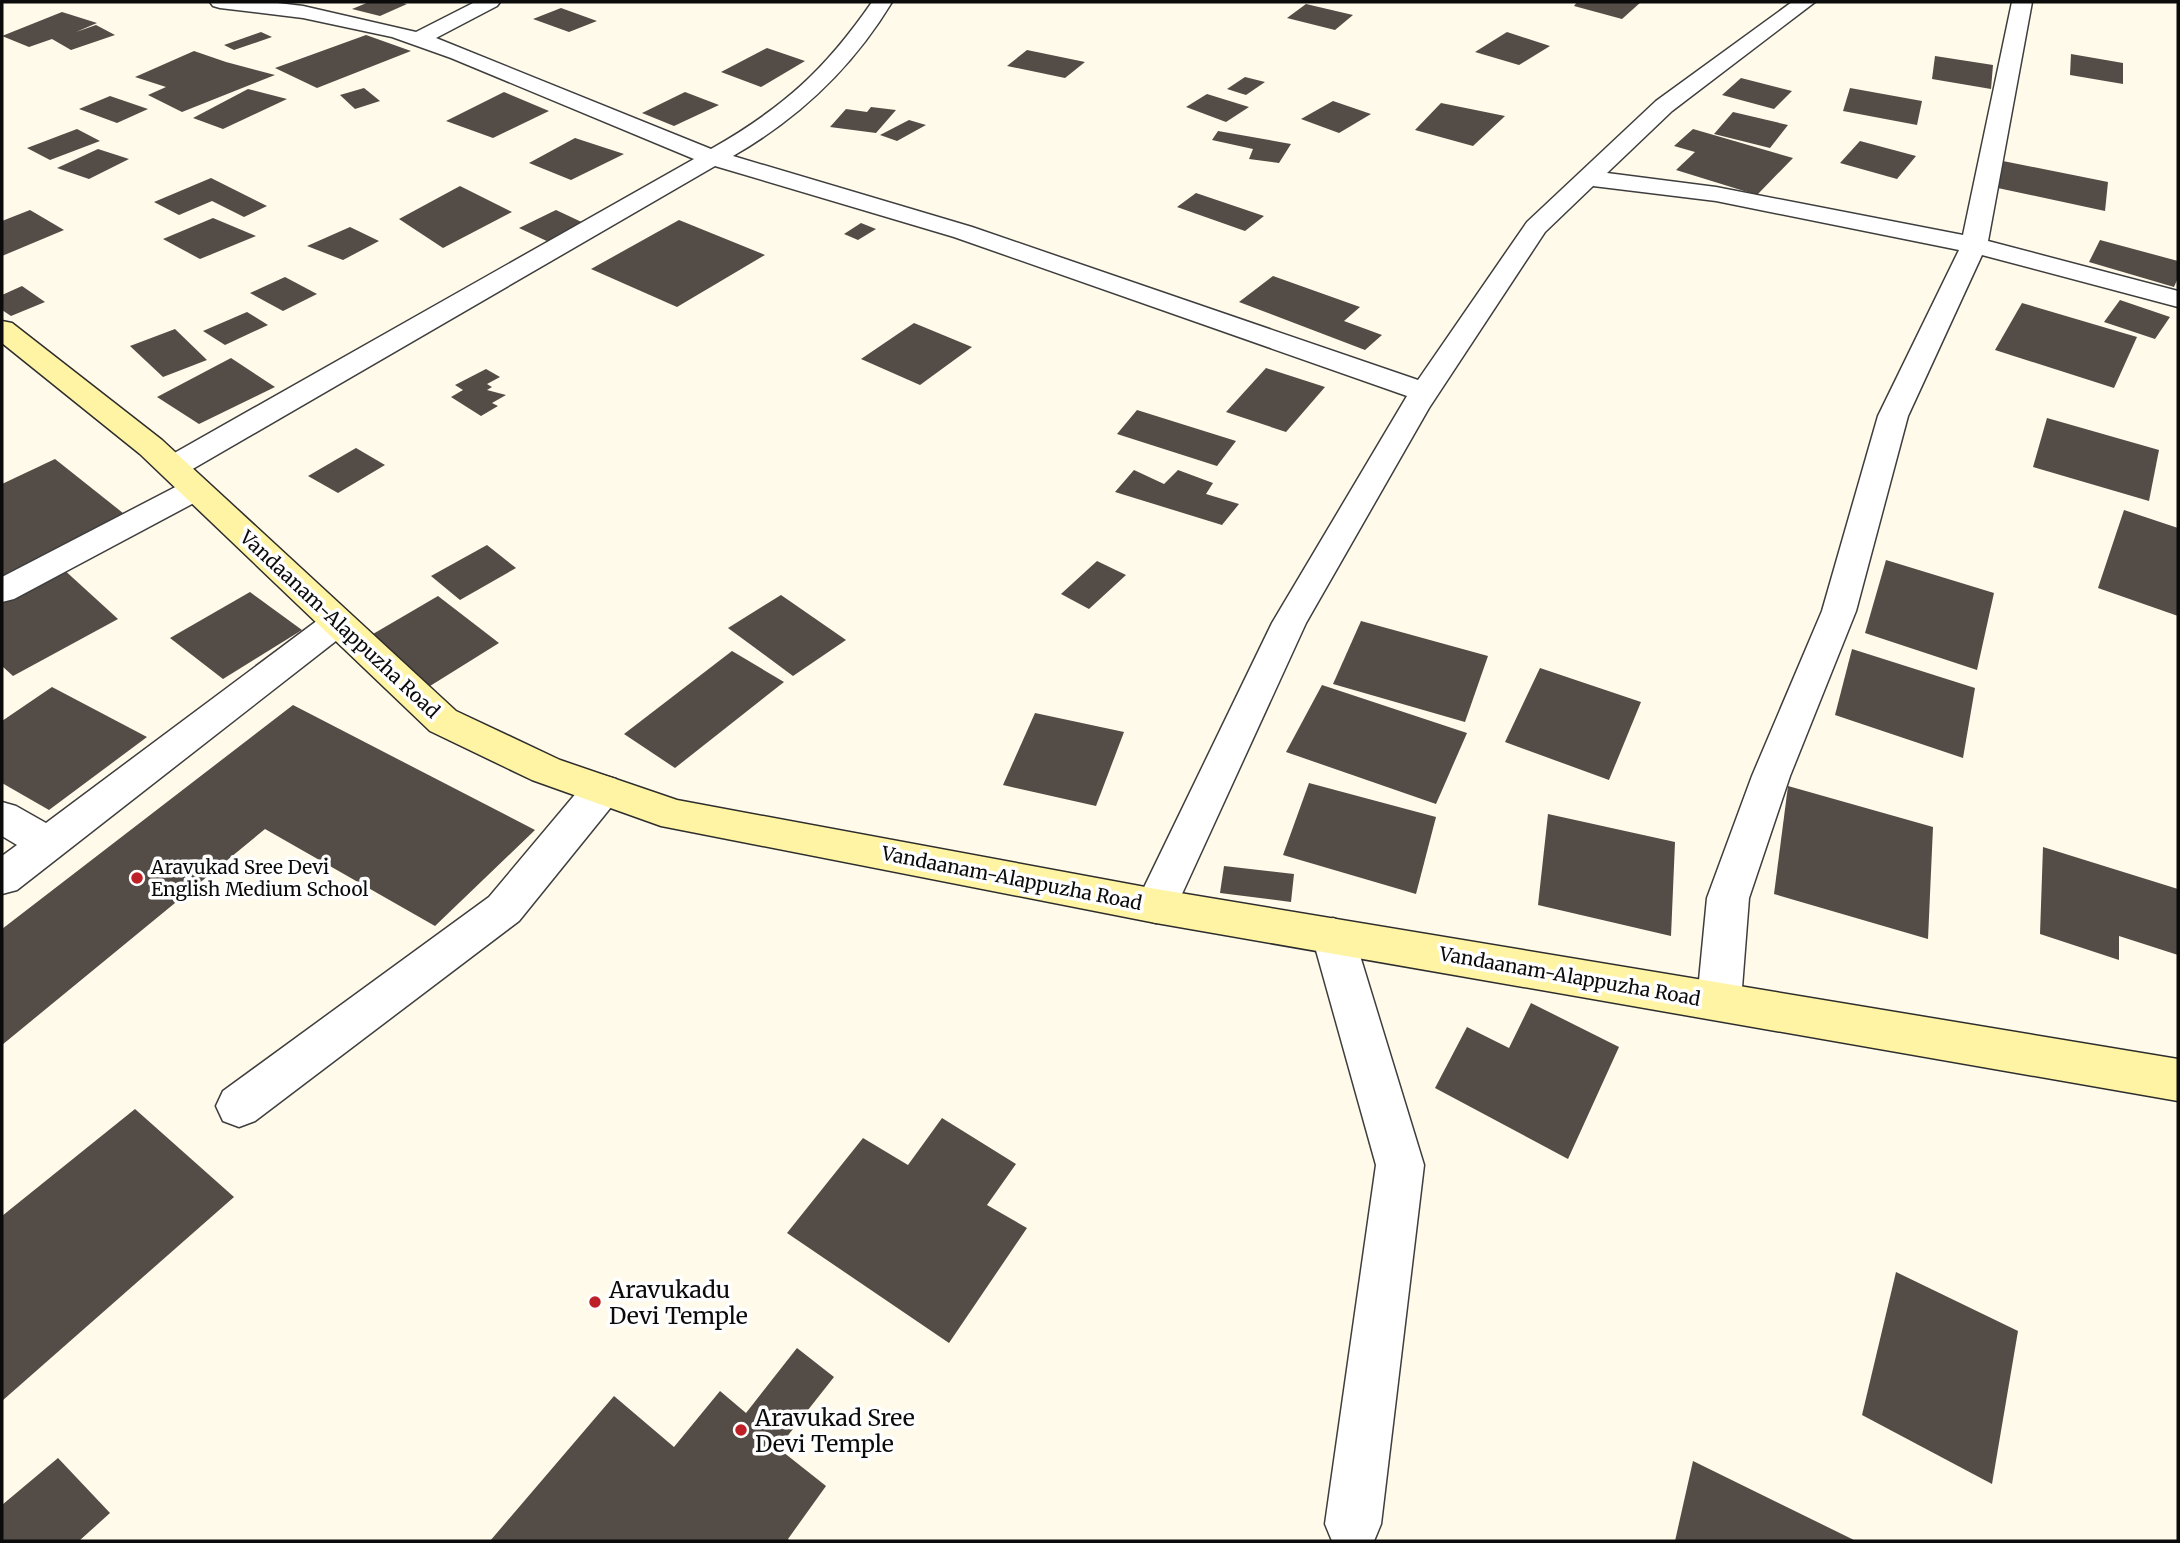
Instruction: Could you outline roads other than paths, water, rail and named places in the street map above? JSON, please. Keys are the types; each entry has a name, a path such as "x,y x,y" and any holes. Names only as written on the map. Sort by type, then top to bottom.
{"main road":[{"name":"Vandaanam-Alappuzha Road","path":"2,329 151,447 443,721 546,770 602,790 676,815 1156,906 2178,1080"}],"street":[{"path":"220,2 303,12 397,32 459,53 713,159 963,232 1425,392"},
{"path":"418,39 490,2"},
{"path":"2,591 184,478 763,129 810,94 859,36 882,2"},
{"path":"1156,906 1289,623 1425,392 1536,227 1664,106 1805,2"},
{"path":"1718,1001 1728,898 1771,776 1839,611 1893,416 1974,245 2022,2"},
{"path":"1587,178 1716,194 1974,245 2178,299"},
{"path":"2,878 338,622"},
{"path":"239,1105 504,909 602,790"},
{"path":"2,817 47,844"},
{"path":"1332,936 1400,1165 1353,1524"}],"place":[{"name":"Aravukad Sree Devi English Medium School","path":"137,878"},
{"name":"Aravukadu Devi Temple","path":"595,1302"},
{"name":"Aravukad Sree Devi Temple","path":"741,1430"}]}
